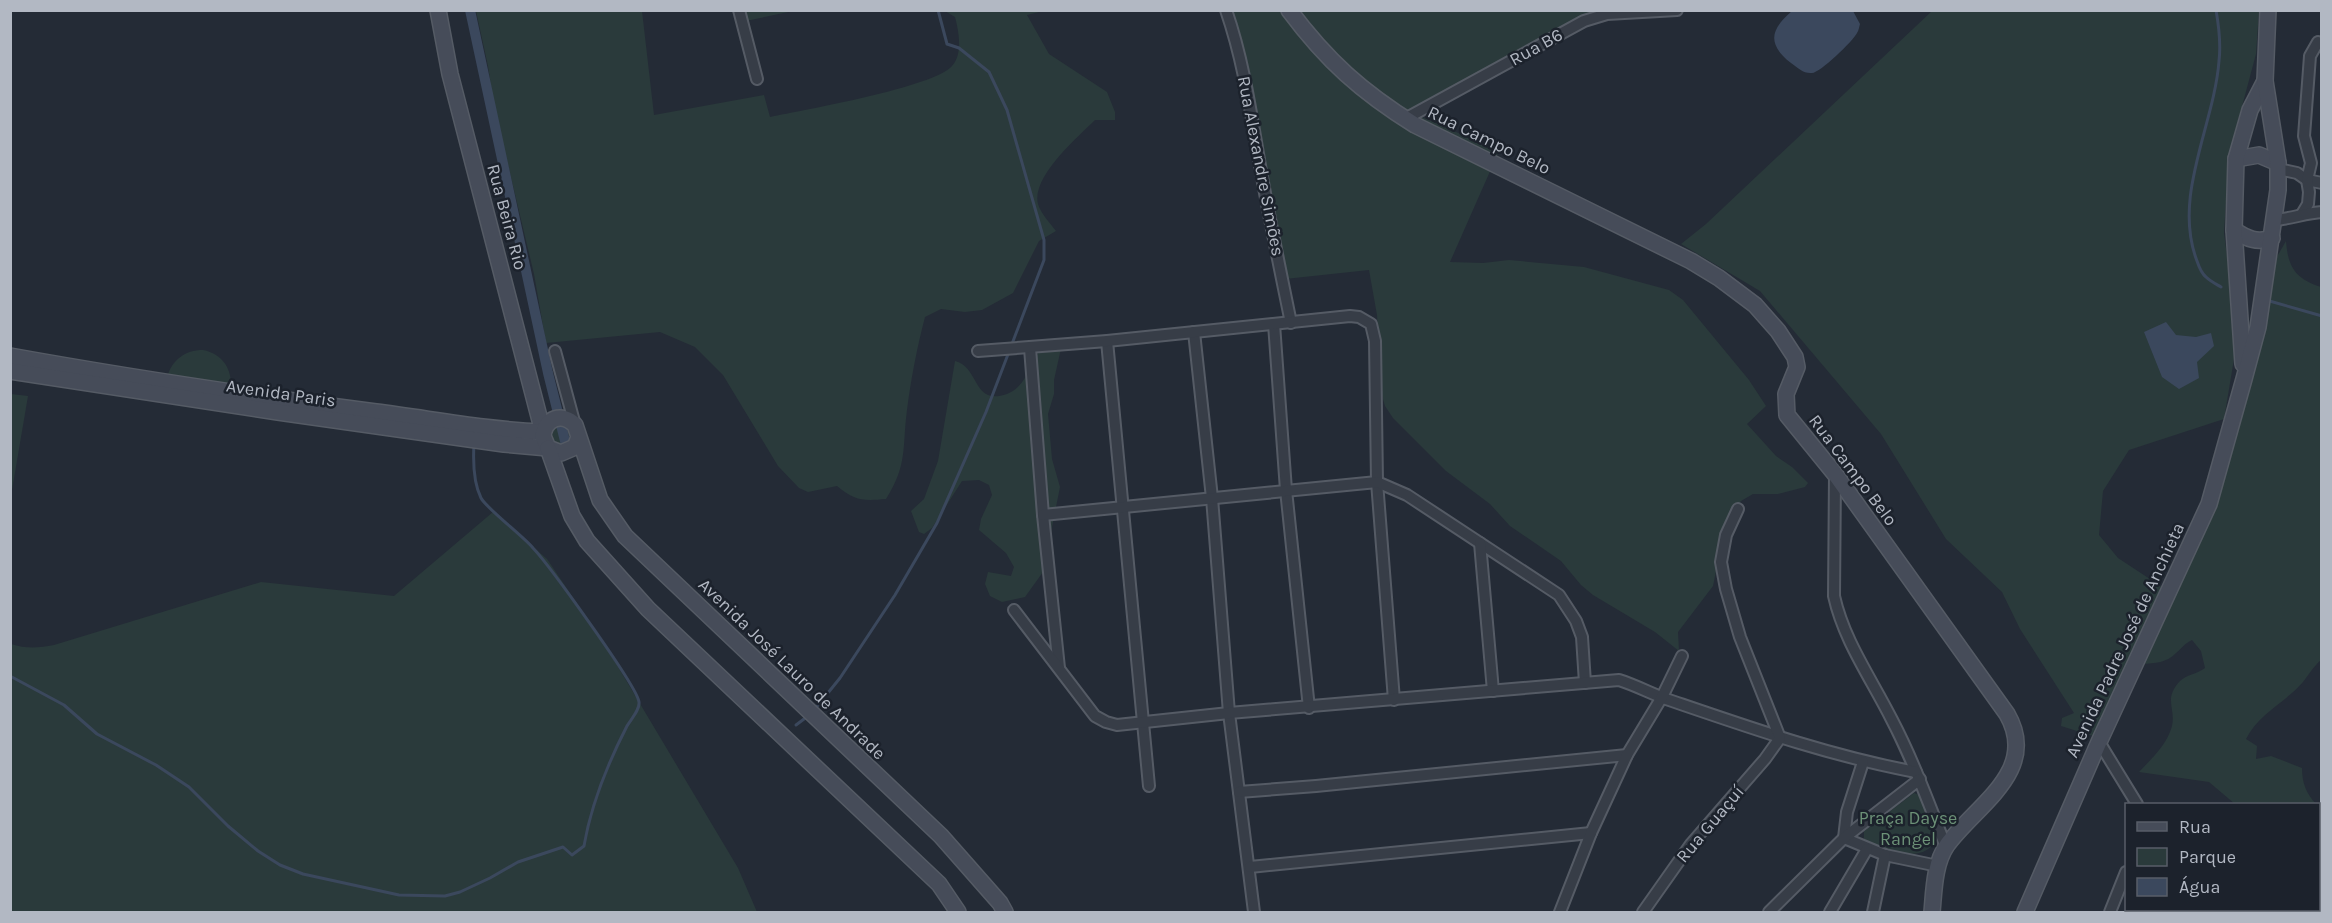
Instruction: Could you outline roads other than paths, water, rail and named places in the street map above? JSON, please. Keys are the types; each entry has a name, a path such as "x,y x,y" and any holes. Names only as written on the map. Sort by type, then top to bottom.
{"street":[{"name":"Rua Beira Rio","path":"438,10 450,74 543,432"},
{"path":"739,10 757,80"},
{"name":"Rua Alexandre Simões","path":"1226,10 1246,84 1270,219 1292,323"},
{"name":"Rua Campo Belo","path":"1289,10 1328,59 1385,107 1691,261 1719,278 1755,305 1778,331 1795,357 1797,367 1785,394 1787,415 1835,474 2014,726 2017,738 2016,751 2010,772 2001,786 1946,847 1938,866 1932,912"},
{"name":"Rua B6","path":"1405,119 1584,21 1607,14 1677,10"},
{"name":"Avenida Padre José de Anchieta","path":"2025,912 2099,742 2209,504 2244,379 2258,327 2272,238 2278,166 2265,81 2268,10"},
{"path":"2302,214 2306,210 2309,198 2307,180 2311,163 2304,136 2310,56 2318,42"},
{"name":"Avenida Padre José de Anchieta","path":"2244,379 2234,230 2236,159 2250,110 2265,81"},
{"path":"2236,159 2259,155 2307,180 2322,183"},
{"path":"2274,220 2322,212"},
{"path":"2234,230 2250,240 2262,241 2272,238"},
{"path":"978,351 1107,341 1350,316 1359,317 1371,324 1375,342 1377,482 1394,700"},
{"path":"1274,324 1286,490 1309,708"},
{"path":"1194,332 1212,498 1228,713 1250,867 1254,912"},
{"path":"1107,341 1149,786"},
{"path":"1030,348 1043,515 1059,669"},
{"path":"548,448 556,453 566,452 575,447 577,431 555,351"},
{"name":"Avenida Paris","path":"10,356 243,395 484,429 543,432"},
{"name":"Avenida Paris","path":"10,371 278,412 504,444 548,448"},
{"path":"577,431 567,419 557,418 548,423 543,432 543,440 548,448 572,516 587,541 648,609 939,884 958,912"},
{"name":"Avenida José Lauro de Andrade","path":"577,431 600,500 625,536 940,836 1000,903 1005,912"},
{"path":"1835,474 1834,596 1838,615 1845,634 1893,721 1946,847"},
{"path":"1043,515 1377,482 1407,495 1559,595 1576,621 1582,637 1585,683"},
{"path":"1738,509 1725,535 1721,562 1740,637 1780,738"},
{"path":"1480,543 1493,691"},
{"path":"1014,610 1095,716 1117,725 1228,713 1309,708 1619,680 1780,738 1918,776"},
{"path":"1560,912 1591,833 1627,755 1662,697 1682,656"},
{"name":"Rua Guaçuí","path":"1643,912 1691,843 1765,759 1780,738"},
{"path":"2099,742 2136,803"},
{"path":"1239,792 1627,755"},
{"path":"1844,838 1847,812 1863,762"},
{"path":"1769,912 1844,838 1918,776"},
{"path":"1250,867 1591,833"},
{"path":"1844,838 1885,855 1938,866"},
{"path":"1830,912 1867,849"},
{"path":"1873,912 1885,855"},
{"path":"2110,912 2125,877"}],"water":[{"path":"1792,11 1853,11 1860,24 1854,37 1836,56 1816,72 1806,73 1783,56 1775,43 1774,37 1779,24"},
{"path":"2166,322 2176,335 2196,337 2211,333 2214,346 2197,362 2199,378 2179,389 2162,377 2144,332"}],"waterway":[{"path":"470,10 548,373 566,445"},
{"path":"815,709 840,678 895,595 937,523 986,412 1044,260 1044,240 1007,110 989,72 959,48 947,44 938,10"},
{"path":"2216,10 2220,48 2216,86 2197,161 2189,211 2191,236 2199,268 2203,274 2221,287"},
{"path":"2266,300 2322,316"},
{"path":"10,676 64,705 97,734 156,765 189,787 228,826 258,851 280,865 303,874 399,895 445,896 460,892 518,862 563,847 572,855 584,846 601,784 620,740 637,711 639,702 635,691 609,651 542,559 484,503 478,492 475,478 474,444"},
{"path":"796,725 808,716"}],"park label":[{"name":"Praça Dayse Rangel","path":"1908,828"}]}
